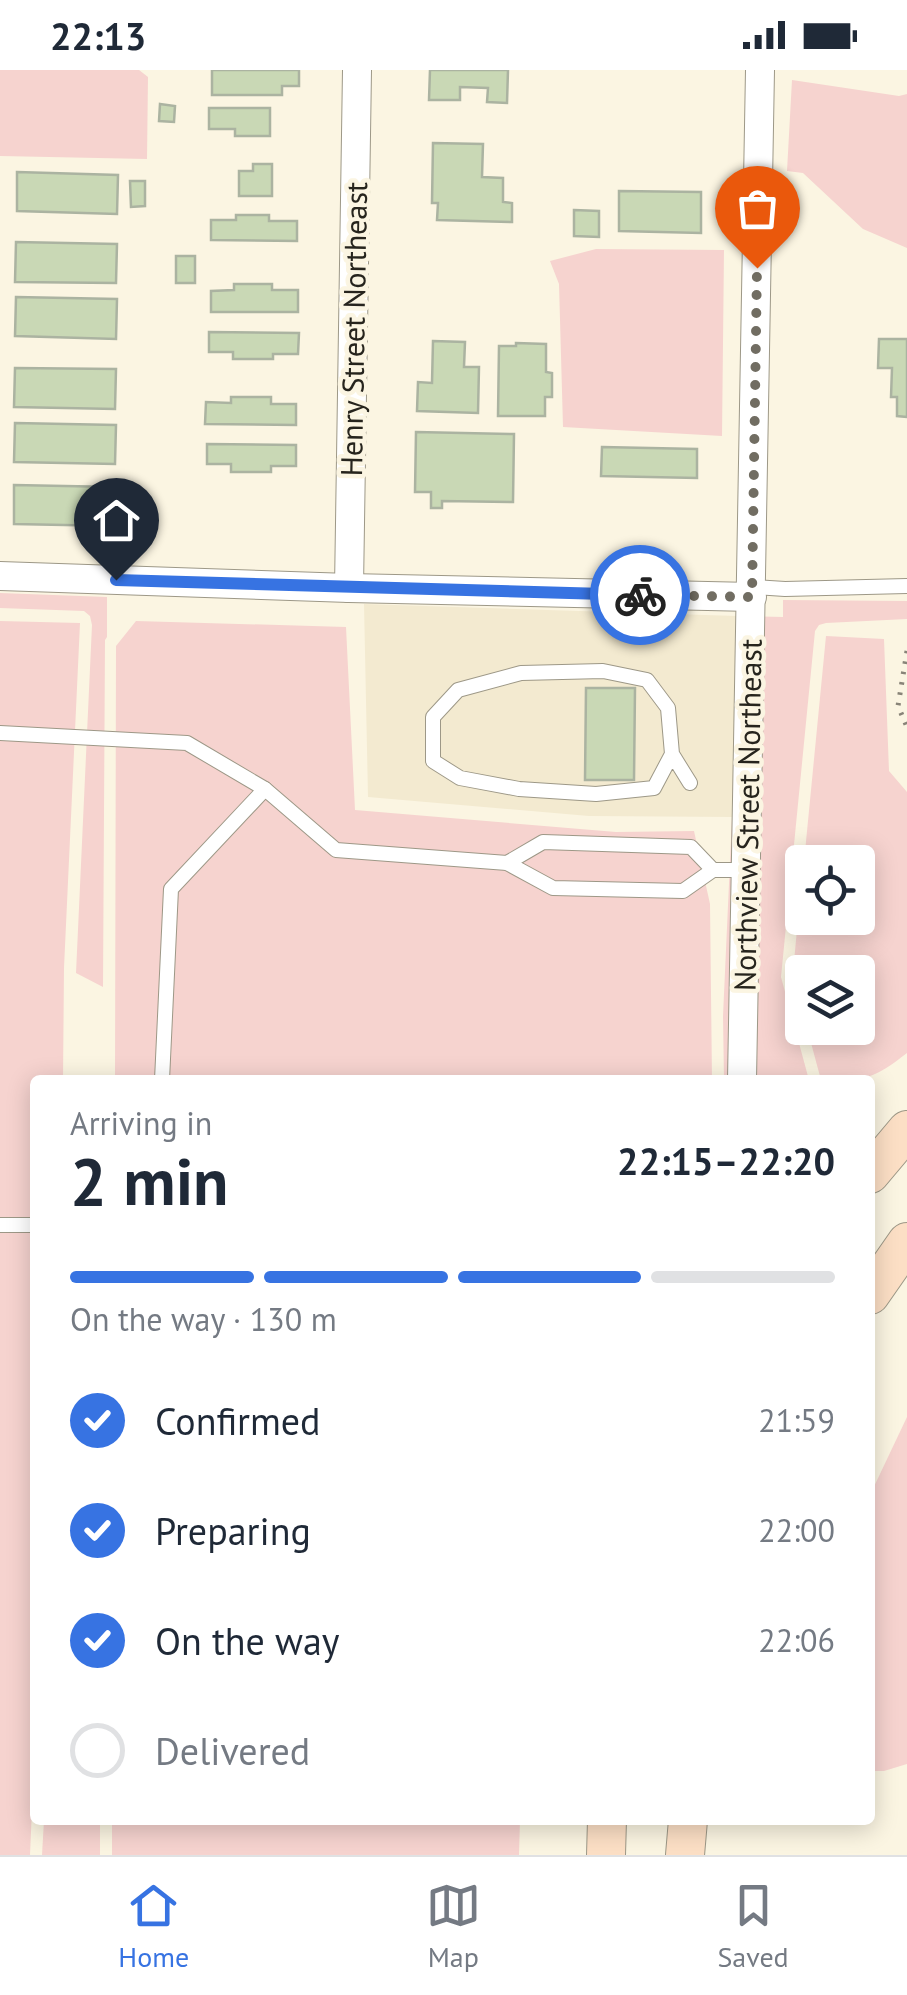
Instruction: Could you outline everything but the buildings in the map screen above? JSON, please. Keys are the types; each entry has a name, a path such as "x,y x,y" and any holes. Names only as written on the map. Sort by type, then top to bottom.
{"main road":[{"path":"875,1165 907,1130"},
{"path":"875,1287 907,1242"},
{"path":"606,1855 607,1825"},
{"path":"685,1855 688,1825"}],"street":[{"name":"Henry Street Northeast","path":"349,588 357,70"},
{"name":"Northview Street Northeast","path":"742,1075 760,70"},
{"path":"0,576 349,588 752,592"}],"lane":[{"path":"752,592 907,586"},
{"path":"672,754 654,788 596,794 519,789 460,778 434,761 433,717 458,690 521,673 602,670 647,680 668,708 672,754 690,783"},
{"path":"0,733 187,743 265,789 336,850 507,863 553,888 683,891 713,870 745,870"},
{"path":"162,1075 171,889 265,789"},
{"path":"507,863 543,842 673,846 692,847 713,870"},
{"path":"0,1225 30,1225"}],"path":[{"path":"907,651 898,706 907,726"}],"shaded area":[{"path":"0,70 139,70 148,77 147,159 0,156"},
{"path":"792,80 907,94 907,248 863,229 803,173 787,171"},
{"path":"596,249 724,250 722,436 563,427 559,284 550,261"},
{"path":"0,593 107,597 103,987 76,973 90,616 84,611 0,608"},
{"path":"783,600 907,601 907,619 826,623 815,631 794,845 785,845 781,977 785,992 785,1045 799,1045 808,1075 724,1075 737,616 783,617"},
{"path":"364,604 737,616 732,817 589,816 368,797"},
{"path":"0,621 80,623 64,968 63,1075 30,1075 30,1855 0,1855"},
{"path":"136,621 346,627 355,810 616,832 694,831 710,904 712,1075 115,1075 116,646"},
{"path":"826,636 884,639 889,771 907,792 907,1053 873,1075 820,1075 812,1045 875,1045 875,955 795,955 796,935 875,935 875,845 806,845"},
{"path":"907,1417 907,1764 884,1771 875,1771 875,1484"},
{"path":"44,1825 100,1825 100,1855 42,1855"},
{"path":"112,1825 520,1825 519,1855 112,1855"}],"way so far":[{"path":"640,595 752,597 757,268"}],"route":[{"path":"116,580 640,595"}]}
